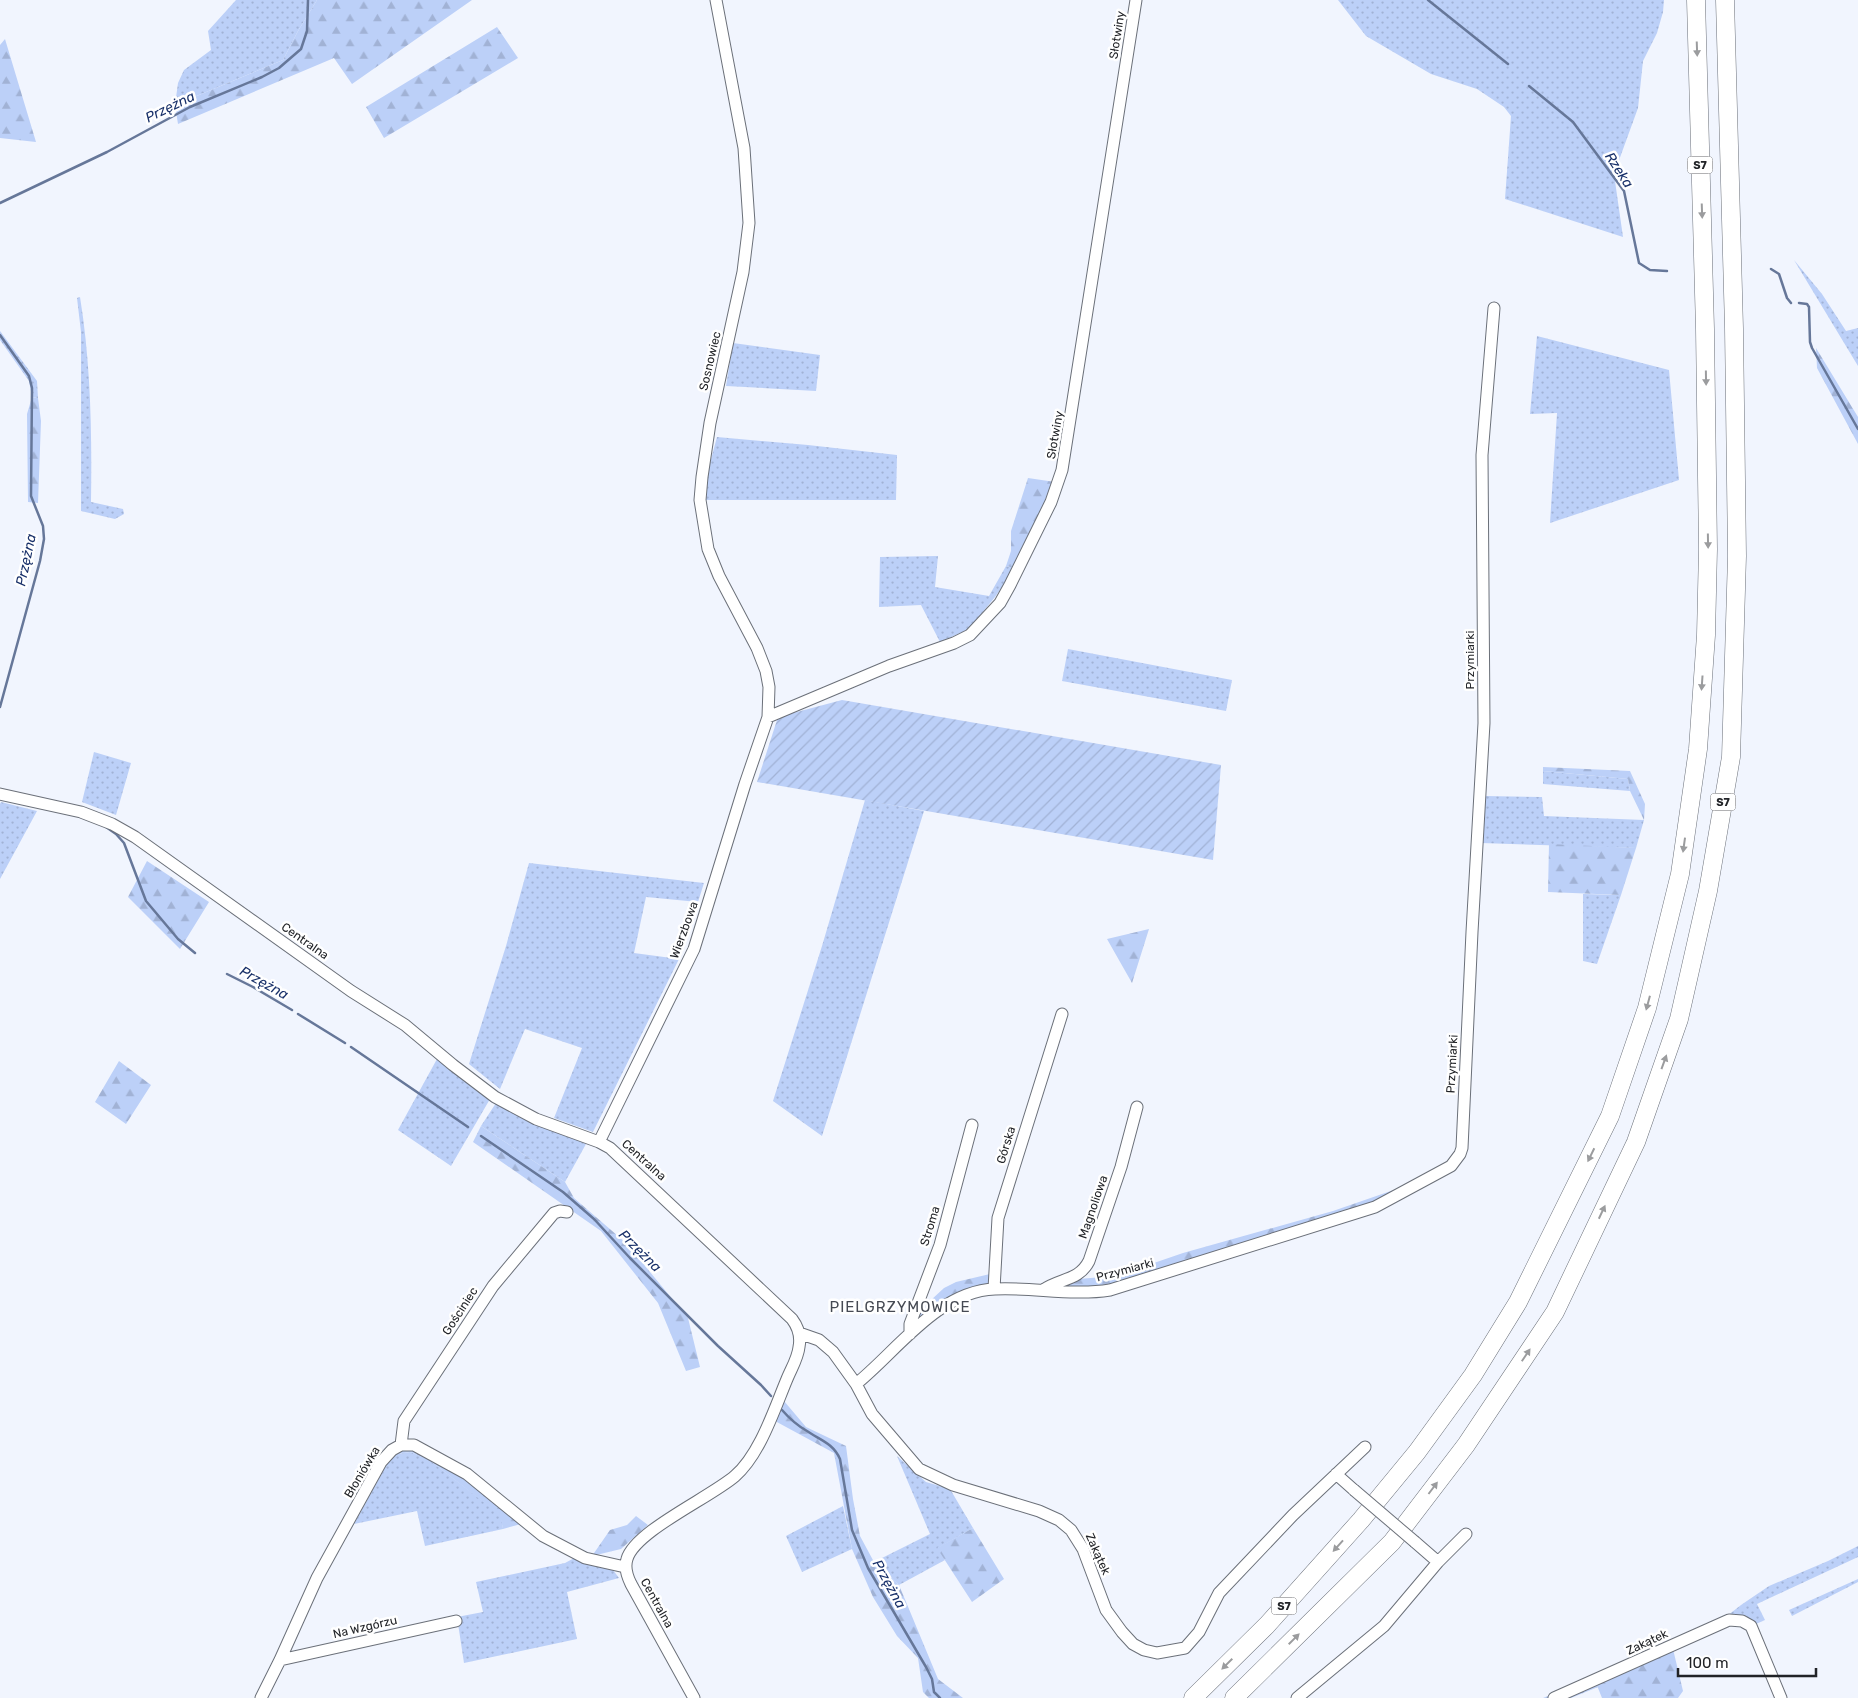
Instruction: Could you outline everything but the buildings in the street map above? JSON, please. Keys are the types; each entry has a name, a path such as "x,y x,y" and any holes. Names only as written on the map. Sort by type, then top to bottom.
{"highway":[{"name":"S7","path":"1193,1698 1267,1625 1361,1520 1417,1452 1473,1375 1518,1302 1610,1116 1647,1008 1680,874 1698,749 1706,635 1708,548 1705,329 1696,0"},
{"name":"S7","path":"1234,1698 1392,1542 1466,1445 1555,1312 1636,1142 1679,1019 1708,891 1731,757 1737,556 1734,328 1725,0"}],"street":[{"name":"Sosnowiec","path":"716,0 744,148 749,223 743,272 710,423 700,500 708,549 715,567 757,648 768,679 768,717"},
{"name":"Słotwiny","path":"768,717 889,666 954,643 970,635 1000,603 1010,585 1050,502 1062,470 1136,0"},
{"name":"Przymiarki","path":"856,1384 910,1334 953,1300 978,1291 994,1288 1088,1292 1110,1290 1376,1207 1451,1166 1460,1154 1462,1148 1484,723 1482,455 1494,308"},
{"name":"Wierzbowa","path":"599,1142 694,949 768,717"},
{"name":"Centralna","path":"0,794 81,812 112,824 135,837 351,991 405,1025 495,1097 536,1118 599,1142 619,1155 792,1319 799,1333"},
{"name":"Górska","path":"994,1288 998,1218 1062,1014"},
{"name":"Magnoliowa","path":"1042,1290 1051,1284 1080,1274 1089,1261 1121,1167 1137,1107"},
{"name":"Stroma","path":"910,1334 910,1324 940,1245 972,1125"},
{"name":"Gościniec","path":"401,1445 404,1421 493,1286 549,1218 554,1213 560,1211 567,1212"},
{"name":"Zakątek","path":"799,1333 827,1345 856,1384 872,1414 919,1469 953,1485 1040,1510 1059,1520 1071,1530 1083,1549 1106,1610 1133,1644 1144,1650 1157,1653 1185,1648 1199,1632 1219,1593 1293,1515 1365,1447"},
{"path":"401,1445 414,1444 467,1474 543,1536 585,1558 626,1567 627,1558 632,1549 652,1530 735,1476 747,1463 762,1437 799,1349 799,1333"},
{"name":"Błoniówka","path":"261,1698 317,1578 381,1462 392,1450 401,1445"},
{"path":"1336,1474 1438,1562"},
{"path":"1297,1698 1384,1626 1438,1562 1466,1534"},
{"name":"Centralna","path":"626,1567 631,1584 694,1698"},
{"name":"Zakątek","path":"1554,1698 1720,1622 1729,1620 1742,1621 1751,1626 1781,1698"},
{"name":"Na Wzgórzu","path":"280,1660 456,1621"}],"green space":[{"path":"236,0 317,0 283,60 175,105 178,83 184,70 211,50 208,31"},
{"path":"317,0 472,0 352,84 334,58 178,124 175,105 283,60"},
{"path":"1338,0 1664,0 1663,12 1657,33 1643,61 1638,108 1614,174 1623,237 1505,199 1511,116 1504,107 1477,89 1431,74 1366,36"},
{"path":"497,27 518,58 384,138 366,107"},
{"path":"5,39 36,142 0,138 0,45"},
{"path":"1794,260 1822,294 1846,331 1858,328 1858,366"},
{"path":"80,297 90,399 91,502 123,509 124,514 115,519 81,511 81,332 77,298"},
{"path":"0,331 37,381 38,398 32,397 29,381 0,340"},
{"path":"1537,336 1669,370 1679,480 1550,523 1557,413 1530,414"},
{"path":"733,343 820,355 816,391 726,386"},
{"path":"1816,348 1858,417 1858,444 1817,368"},
{"path":"32,397 38,398 41,421 38,503 28,502 27,414"},
{"path":"717,437 897,455 896,500 706,500 707,474"},
{"path":"1028,478 1055,482 1015,568 1006,566 1011,551 1011,531"},
{"path":"938,556 935,587 989,596 1006,566 1015,568 969,629 940,642 921,605 879,607 880,557"},
{"path":"1068,649 1232,680 1226,711 1062,681"},
{"path":"842,700 1221,765 1213,860 757,782 778,717"},
{"path":"94,752 131,763 116,815 82,802"},
{"path":"1543,767 1630,771 1645,804 1644,820 1630,791 1628,779 1543,771"},
{"path":"1543,771 1628,779 1630,791 1543,784"},
{"path":"1485,796 1542,797 1544,816 1644,820 1636,848 1481,843"},
{"path":"865,800 924,811 822,1136 773,1101 822,946"},
{"path":"1,802 37,811 0,879 0,804"},
{"path":"1549,844 1636,848 1621,895 1548,892"},
{"path":"147,861 209,902 180,949 128,897"},
{"path":"529,863 704,883 698,902 646,897 634,953 679,959 593,1132 554,1118 582,1048 525,1029 500,1089 469,1064 506,946"},
{"path":"1583,894 1621,895 1597,964 1583,961"},
{"path":"1149,929 1132,983 1107,939"},
{"path":"437,1059 490,1099 451,1166 398,1130"},
{"path":"119,1061 151,1085 126,1124 95,1102"},
{"path":"496,1103 586,1144 565,1182 481,1126"},
{"path":"481,1126 565,1182 574,1198 626,1243 688,1318 700,1367 686,1371 658,1303 601,1231 473,1142"},
{"path":"1411,1184 1369,1206 1109,1287 1050,1288 1078,1279 1116,1276 1183,1253 1333,1211"},
{"path":"990,1274 989,1286 968,1289 959,1293 915,1324 917,1313 944,1288 956,1282"},
{"path":"784,1401 806,1427 846,1446 860,1536 874,1562 899,1585 938,1679 963,1698 929,1698 923,1692 918,1658 897,1636 873,1597 852,1549 834,1453 775,1421"},
{"path":"411,1447 459,1473 521,1524 503,1529 500,1515 428,1459 410,1452 392,1455 399,1449"},
{"path":"410,1452 428,1459 501,1515 503,1529 425,1546 417,1511 354,1524 392,1455"},
{"path":"897,1456 926,1482 950,1489 973,1528 938,1548 945,1560 899,1585 874,1562 930,1534"},
{"path":"843,1506 852,1549 802,1572 786,1536"},
{"path":"636,1516 648,1525 621,1549 592,1556 610,1530 627,1525"},
{"path":"973,1528 1004,1579 972,1602 937,1548"},
{"path":"1858,1546 1858,1557 1757,1604 1765,1620 1756,1624 1744,1615 1728,1616 1596,1683 1598,1687 1571,1698 1543,1698 1727,1616 1769,1586"},
{"path":"578,1556 613,1570 619,1578 567,1592 577,1639 464,1663 457,1617 483,1612 476,1582 565,1563"},
{"path":"1858,1579 1858,1582 1792,1616 1789,1610"},
{"path":"1673,1649 1683,1691 1678,1698 1602,1698 1596,1683"}],"waterway":[{"name":"Przężna","path":"0,203 107,152 190,107 279,68 301,49 307,31 308,0"},
{"name":"Rzeka","path":"1428,0 1508,64"},
{"name":"Rzeka","path":"1529,86 1573,122 1624,191 1639,263 1650,270 1667,271"},
{"name":"Rzeka","path":"1771,269 1779,274 1787,298 1791,303"},
{"name":"Rzeka","path":"1799,303 1807,304 1809,307 1810,342 1812,348 1858,429"},
{"name":"Przężna","path":"0,335 29,376 32,388 31,496 43,526 44,539 40,561 0,707"},
{"name":"Przężna","path":"106,827 124,843 146,901 178,939 195,953"},
{"name":"Przężna","path":"227,974 292,1010"},
{"name":"Przężna","path":"298,1014 345,1043"},
{"name":"Przężna","path":"351,1047 468,1127"},
{"name":"Przężna","path":"481,1136 563,1192 594,1219 630,1258 771,1396"},
{"name":"Przężna","path":"782,1410 797,1424 826,1442 834,1449 840,1459 852,1530 868,1568 926,1667 932,1679 934,1692 940,1698"}],"district":[{"name":"PIELGRZYMOWICE","path":"900,1307"}]}
